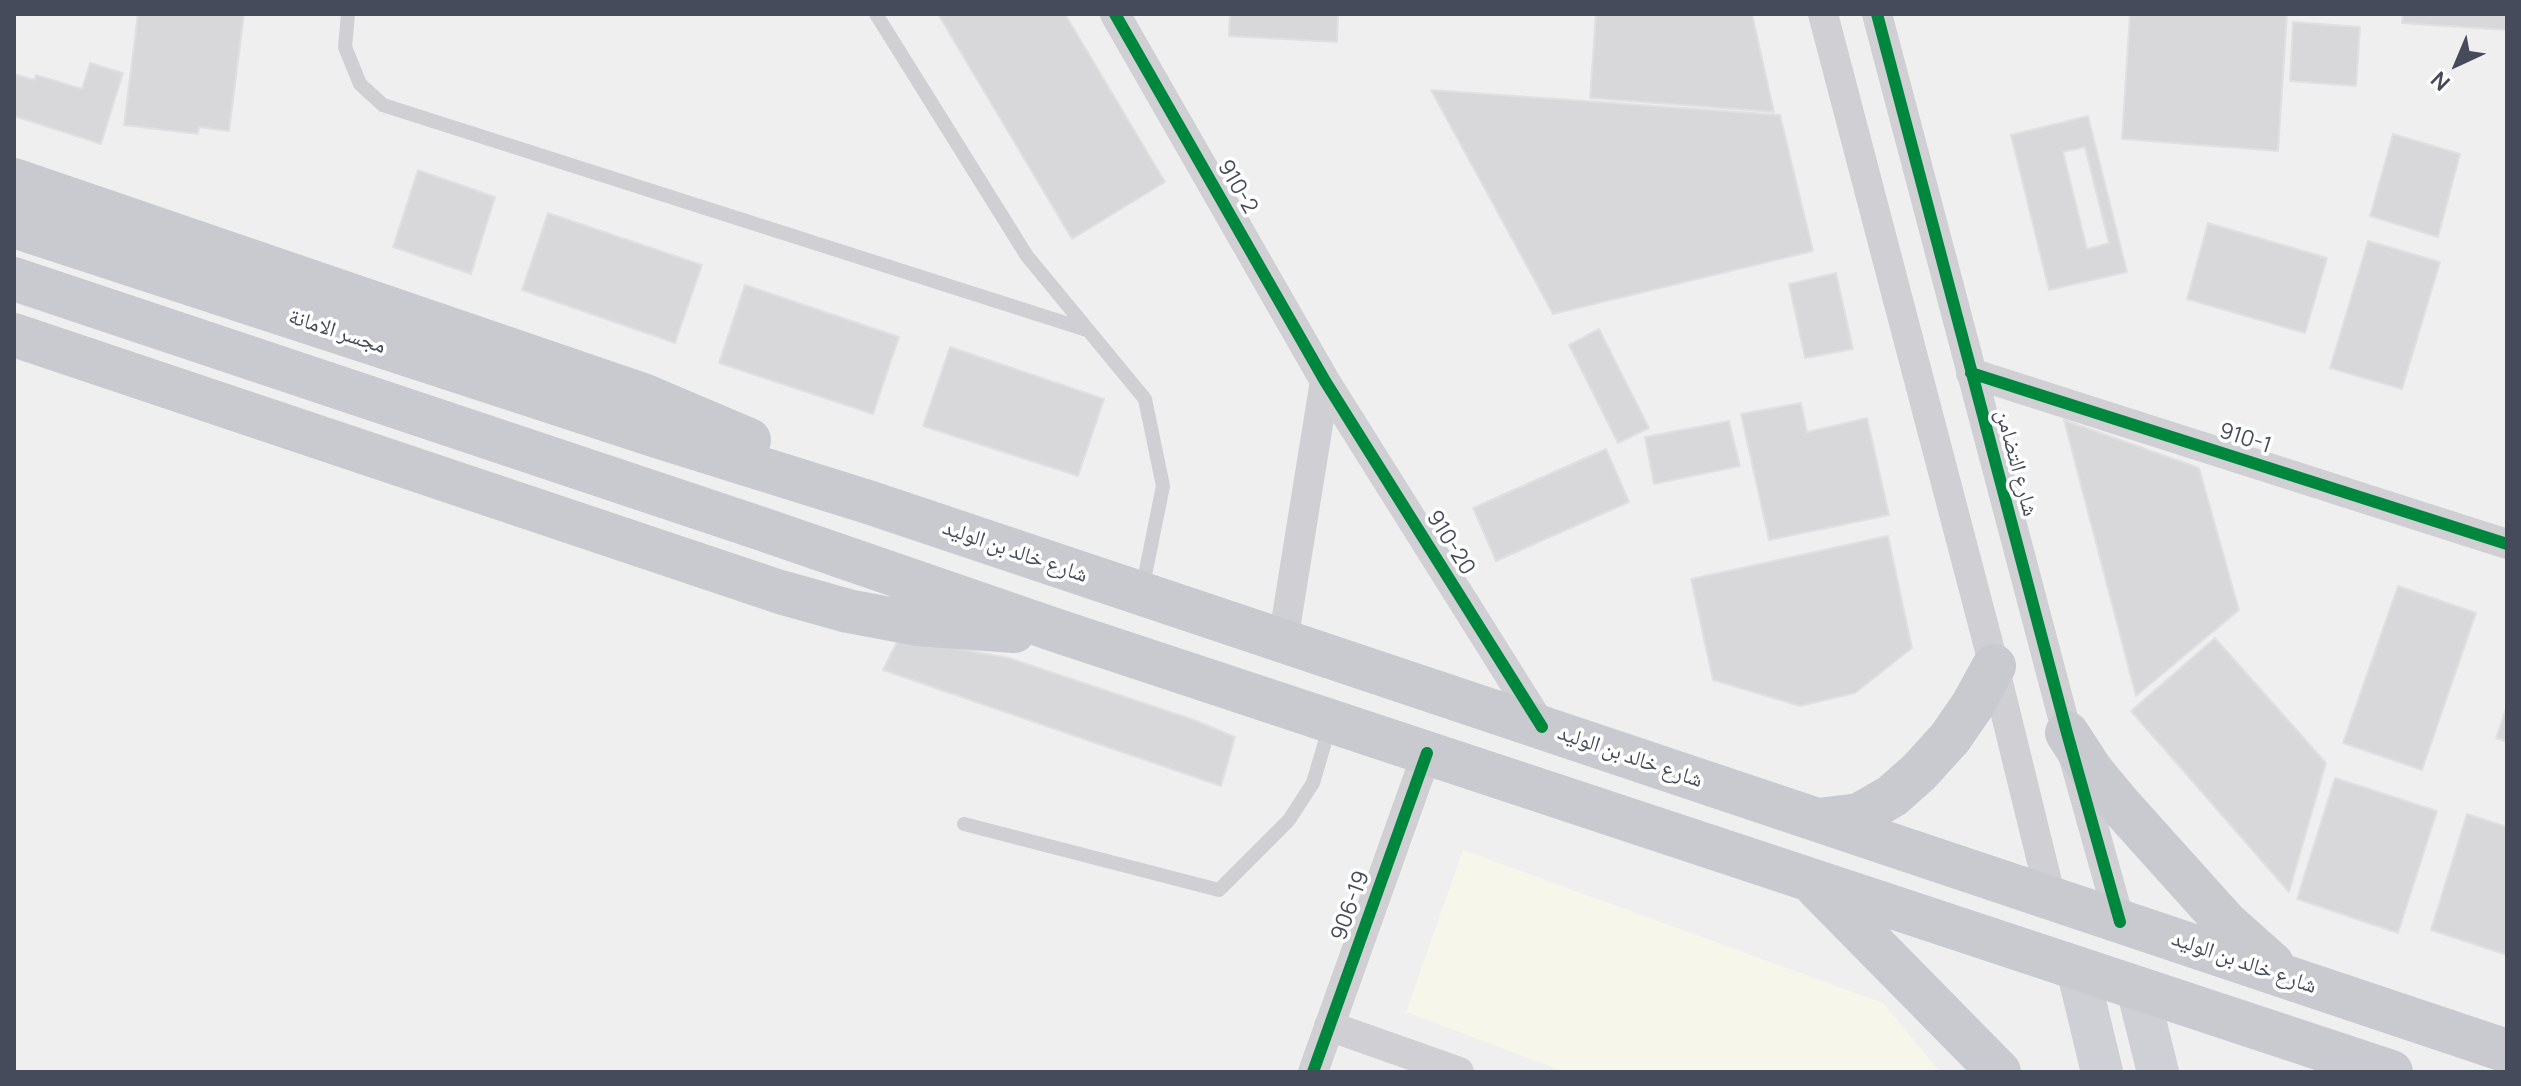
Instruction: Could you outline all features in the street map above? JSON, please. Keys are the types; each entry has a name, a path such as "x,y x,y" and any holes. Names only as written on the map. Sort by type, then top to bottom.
{"main road":[{"path":"14,180 643,395 758,444 868,502"},
{"name":"مجسر الامانة","path":"14,226 660,437"},
{"path":"14,279 1058,631 2382,1071"},
{"path":"14,335 780,592 848,611 917,624 988,630 1058,631"},
{"name":"شارع خالد بن الوليد","path":"660,437 868,502 2507,1051"},
{"path":"1817,820 1859,815 1892,796 1950,738 1994,666"},
{"path":"2067,733 2091,770 2119,804 2226,923 2276,967 2309,985"},
{"path":"1809,880 1999,1072"}],"street":[{"name":"910-2","path":"1115,14 1325,381"},
{"path":"1823,14 1994,666 2051,898"},
{"name":"شارع التضامن","path":"1877,14 2120,922"},
{"name":"910-1","path":"1971,373 2507,544"},
{"path":"1283,641 1325,381"},
{"name":"910-20","path":"1325,381 1542,727"},
{"name":"906-19","path":"1313,1072 1427,753"},
{"path":"2077,968 2102,1072"},
{"path":"2137,988 2158,1072"},
{"path":"1329,1026 1459,1072"}],"lane":[{"path":"348,14 345,47 360,84 383,105 1087,330"},
{"path":"876,14 1027,256 1145,399 1163,486 1141,594"},
{"path":"964,824 1219,890 1289,820 1313,783 1331,721"}],"shaded area":[{"path":"1463,850 1883,1003 1940,1072 1565,1072 1406,1012"}],"building":[{"path":"138,14 244,14 229,131 199,127 198,134 124,125"},
{"path":"938,14 1065,14 1165,182 1072,239"},
{"path":"1230,14 1338,14 1337,42 1229,36"},
{"path":"1596,14 1752,14 1774,112 1590,98"},
{"path":"2130,14 2287,14 2278,151 2122,139"},
{"path":"2403,14 2507,14 2507,30 2402,23"},
{"path":"2293,22 2360,27 2356,86 2290,81"},
{"path":"90,63 123,73 101,144 14,116 14,74 34,80 36,75 82,89"},
{"path":"1431,90 1780,115 1813,251 1553,314"},
{"path":"2088,116 2127,272 2049,290 2011,135"},
{"path":"2393,134 2460,154 2438,237 2370,216"},
{"path":"2085,147 2109,243 2087,249 2063,152"},
{"path":"418,170 495,197 471,274 393,247"},
{"path":"548,213 702,265 675,343 522,290"},
{"path":"2208,223 2327,258 2305,333 2187,299"},
{"path":"2368,241 2440,262 2402,389 2330,368"},
{"path":"1836,273 1853,349 1805,358 1789,284"},
{"path":"745,285 899,337 873,414 719,363"},
{"path":"1599,329 1649,428 1618,443 1569,345"},
{"path":"950,347 1104,399 1078,476 923,426"},
{"path":"1801,403 1807,432 1867,418 1889,515 1769,540 1741,414"},
{"path":"2064,420 2199,468 2239,610 2136,696"},
{"path":"1729,421 1740,466 1654,484 1645,437"},
{"path":"1606,449 1629,502 1496,561 1473,508"},
{"path":"1888,536 1912,648 1855,693 1800,706 1713,680 1691,579"},
{"path":"2398,586 2476,613 2422,770 2343,743"},
{"path":"899,638 1009,658 1194,720 1235,737 1221,786 883,670"},
{"path":"2215,638 2326,763 2289,892 2131,711"},
{"path":"2507,706 2507,742 2496,738"},
{"path":"2335,778 2437,811 2398,933 2297,899"},
{"path":"2467,814 2507,827 2507,955 2431,930"}],"cycle path":[{"path":"1115,14 1325,381 1542,727"},
{"path":"1877,14 2120,922"},
{"path":"1971,373 2507,544"},
{"path":"1313,1072 1427,753"}]}
